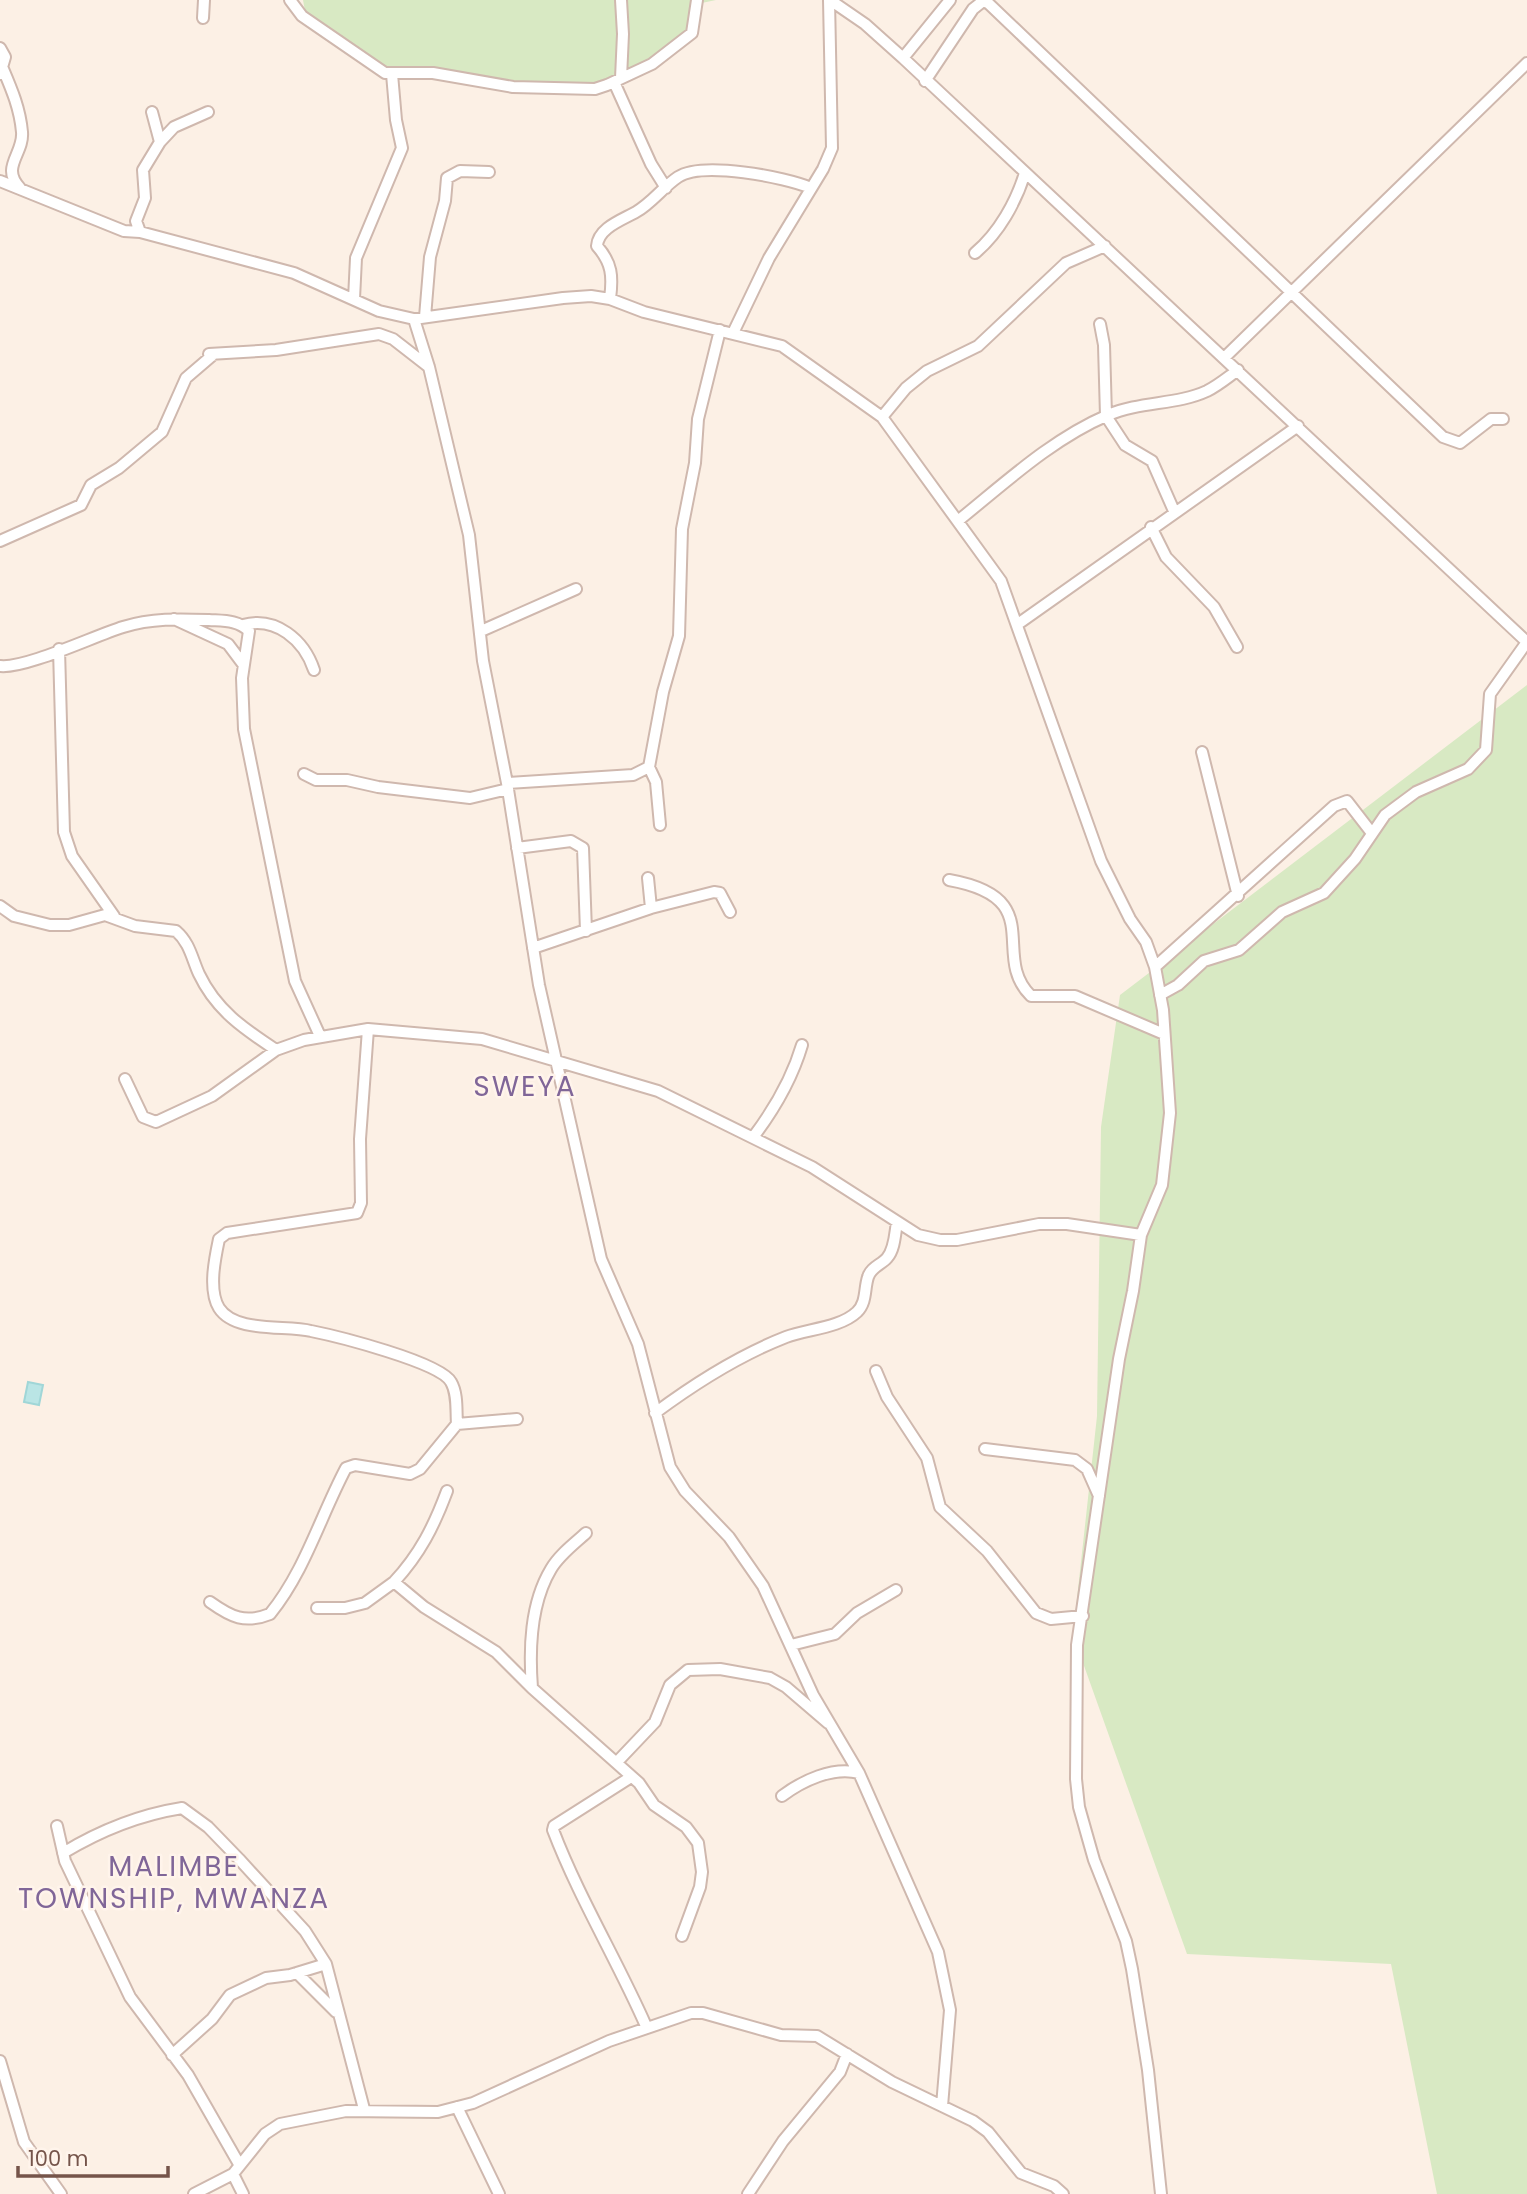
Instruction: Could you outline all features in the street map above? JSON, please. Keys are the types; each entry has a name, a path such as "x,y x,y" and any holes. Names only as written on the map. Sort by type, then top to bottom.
{"street":[{"path":"203,18 204,0"},
{"path":"290,0 302,16 378,70 392,74 433,73 541,89 595,89 652,64 686,39 695,27 697,0"},
{"path":"621,0 624,34 618,80 651,164 666,188"},
{"path":"830,0 865,24 903,58 1527,642 1490,694 1486,750 1468,769 1416,792 1399,803 1371,832 1335,885 1324,893 1282,912 1239,950 1204,961 1178,985 1160,995"},
{"path":"733,333 769,258 832,148 830,0"},
{"path":"903,58 950,0"},
{"path":"925,81 972,9 983,1 988,3 1443,437 1460,443 1491,419 1503,419"},
{"path":"0,48 5,57 2,71 15,96 22,137 12,159 11,175 24,192"},
{"path":"1225,357 1527,63"},
{"path":"354,299 356,258 402,148 396,120 392,74"},
{"path":"152,112 160,142"},
{"path":"140,232 136,221 145,198 143,170 160,142 174,127 208,113"},
{"path":"489,172 460,171 447,178 445,201 430,257 419,318 469,534 483,661 508,786 533,948 555,1060 601,1259 638,1344 655,1413 675,1476 746,1558 791,1645 799,1668 859,1773 938,1952 950,2010 942,2106"},
{"path":"610,299 612,269 608,258 597,246 597,239 606,229 642,208 677,178 698,172 774,177 811,188"},
{"path":"975,253 987,243 1018,196 1025,173"},
{"path":"0,181 124,230 294,273 379,311 419,318 591,296 782,346 882,417 1001,581 1101,860 1130,919 1146,942 1155,967 1164,1034 1170,1113 1162,1185 1141,1235 1119,1359 1076,1664 1079,1807 1094,1860 1126,1941 1132,1969 1148,2070 1161,2194"},
{"path":"882,417 906,388 927,371 978,346 1066,262 1105,246"},
{"path":"379,311 379,334"},
{"path":"1100,324 1104,345 1106,416 1125,445 1152,461 1174,511"},
{"path":"660,825 656,782 649,767 663,692 679,636 685,511 695,463 698,419 720,330"},
{"path":"0,541 81,505 91,485 119,468 162,432 186,378 210,354 276,350 379,334 393,340 429,367"},
{"path":"959,520 984,497 1069,435 1106,416 1141,404 1180,399 1206,392 1238,370"},
{"path":"1018,624 1151,527 1298,426"},
{"path":"1151,527 1166,556 1214,607 1237,647"},
{"path":"481,631 576,589"},
{"path":"172,618 228,644 243,664"},
{"path":"0,666 21,665 124,626 172,618 229,621 243,625 256,622 270,624 299,642 308,653 313,670"},
{"path":"243,625 249,631 243,664 241,710 244,729 272,855 289,958 295,981 320,1037"},
{"path":"59,649 64,832 72,856 114,916 135,926 176,931 187,943 199,975 228,1016 276,1050"},
{"path":"1202,752 1238,896"},
{"path":"304,774 316,780 347,780 378,787 470,798 508,786 633,775 649,767"},
{"path":"1155,967 1342,802 1353,805 1371,832"},
{"path":"517,848 571,841 583,848 586,931"},
{"path":"648,878 651,908"},
{"path":"948,880 982,890 1002,905 1014,929 1018,976 1031,996 1075,996 1164,1034"},
{"path":"533,948 651,908 714,892 720,893 730,912"},
{"path":"0,906 14,916 50,926 114,916"},
{"path":"210,1602 243,1620 270,1614 299,1573 306,1552 346,1468 355,1465 410,1474 426,1461 457,1424 454,1391 446,1374 408,1358 314,1332 250,1324 229,1318 219,1309 215,1298 215,1260 219,1239 227,1233 357,1213 361,1203 361,1128 368,1029"},
{"path":"125,1079 143,1116 156,1122 212,1096 276,1050 320,1037 368,1029 482,1039 658,1091 754,1136 811,1167 918,1235 940,1240 983,1236 1039,1224 1067,1224 1141,1235"},
{"path":"754,1136 775,1107 795,1068 802,1045"},
{"path":"655,1413 692,1387 762,1349 785,1338 844,1320 858,1311 863,1304 868,1275 887,1258 892,1247 897,1222"},
{"path":"876,1371 887,1397 927,1458 933,1473 936,1500 944,1512 987,1551 1036,1613 1051,1619 1083,1616"},
{"path":"457,1424 517,1419"},
{"path":"985,1449 1075,1460 1087,1469 1100,1499"},
{"path":"317,1608 345,1608 365,1603 394,1582 413,1562 432,1531 447,1491"},
{"path":"532,1688 532,1631 539,1600 550,1570 586,1533"},
{"path":"394,1582 424,1607 496,1652 532,1688 647,1791 654,1805 686,1827 698,1843 702,1872 700,1887 682,1936"},
{"path":"791,1645 835,1634 857,1613 896,1590"},
{"path":"617,1762 655,1722 670,1685 688,1670 720,1669 770,1678 786,1687 830,1725"},
{"path":"782,1797 808,1780 835,1772 859,1773"},
{"path":"631,1777 554,1826 553,1830 582,1900 646,2026"},
{"path":"63,1853 122,1822 182,1808 208,1827 304,1931 326,1964 364,2109"},
{"path":"57,1826 63,1853 130,1997 188,2075 239,2164"},
{"path":"172,2055 212,2019 230,1995 265,1978 297,1973 326,1964"},
{"path":"297,1973 337,2012"},
{"path":"194,2194 233,2174 265,2133 280,2124 364,2109 410,2112 457,2107 646,2026 679,2015 703,2013 770,2033 817,2036 892,2082 988,2132 1028,2178 1054,2186 1063,2194"},
{"path":"748,2194 783,2141 840,2072 847,2054"},
{"path":"0,2061 5,2101 24,2142 61,2194"},
{"path":"457,2107 499,2194"},
{"path":"233,2174 243,2194"}],"green space":[{"path":"303,0 716,0 697,4 688,31 671,48 627,72 588,87 390,70 305,11"},
{"path":"1527,685 1527,2194 1437,2194 1391,1964 1187,1954 1073,1635 1097,1416 1101,1127 1120,995"}],"water":[{"path":"28,1382 43,1385 39,1405 24,1402"}],"district":[{"name":"SWEYA","path":"525,1086"},
{"name":"MALIMBE TOWNSHIP, MWANZA","path":"174,1882"}]}
